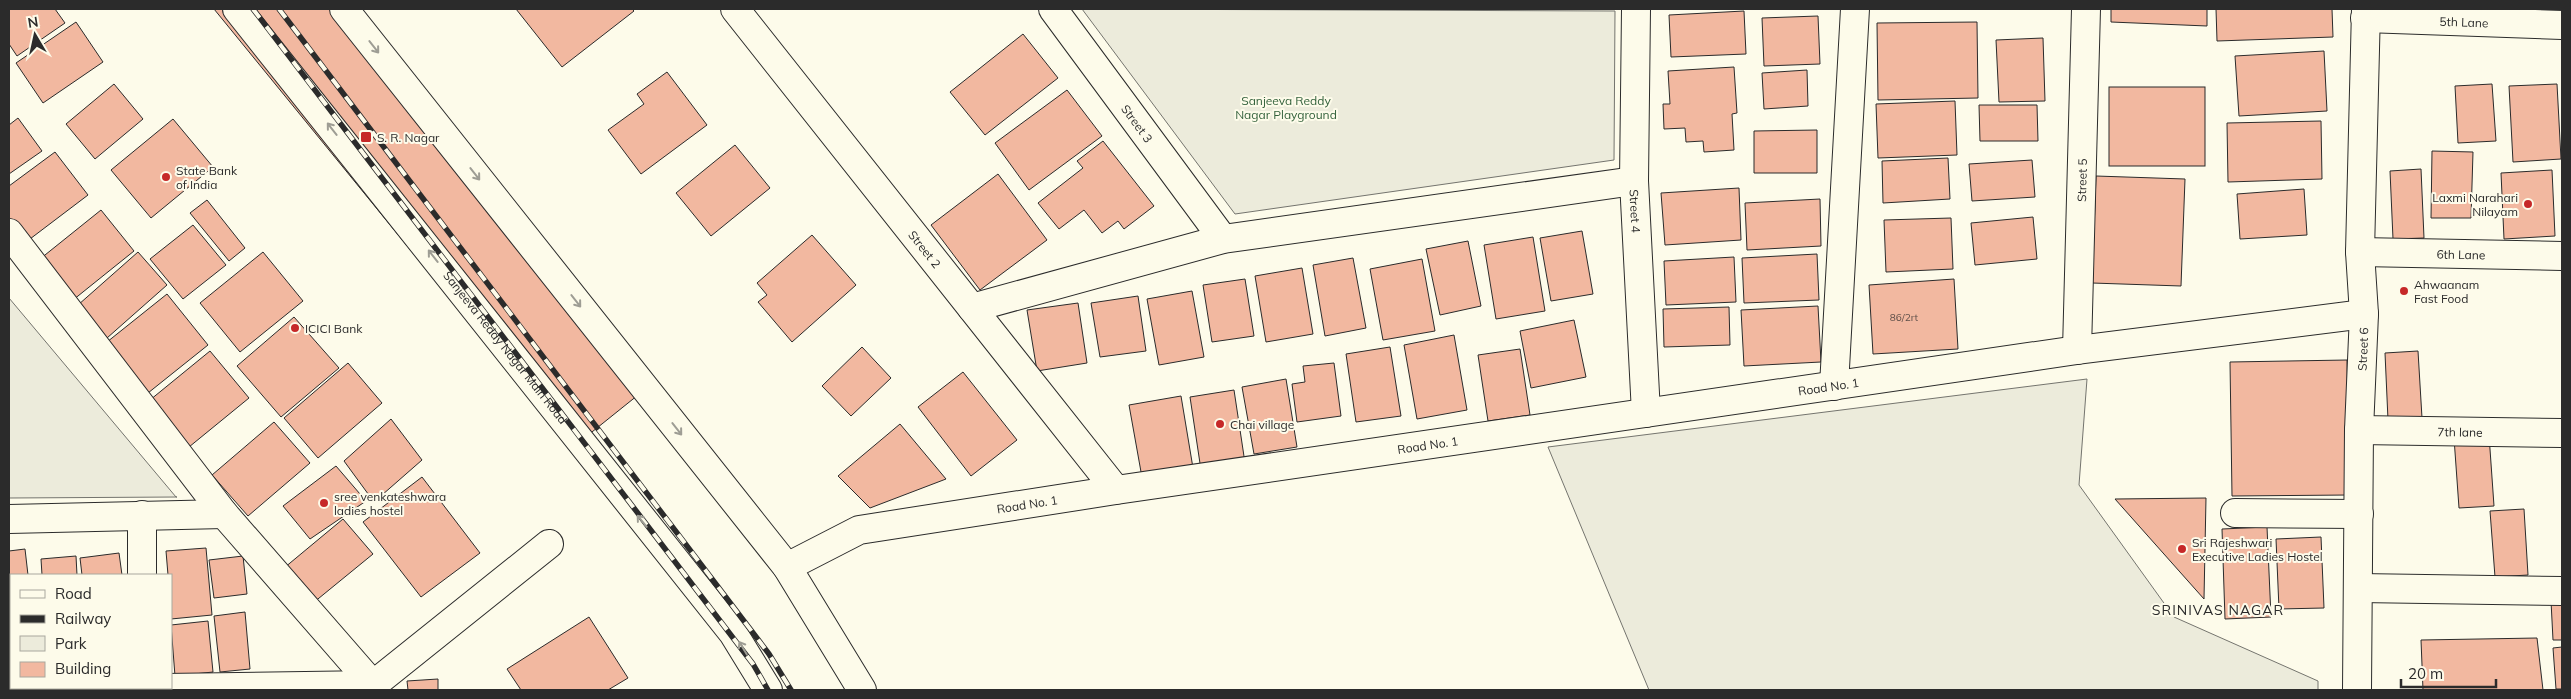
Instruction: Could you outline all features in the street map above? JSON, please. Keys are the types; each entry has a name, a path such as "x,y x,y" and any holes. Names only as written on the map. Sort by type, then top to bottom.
{"main road":[{"name":"Sanjeeva Reddy Nagar Main Road","path":"237,9 733,632 768,690"},
{"path":"344,9 787,567 862,690"},
{"name":"Street 2","path":"736,9 1116,490"},
{"name":"Street 3","path":"1053,9 1223,239"},
{"name":"Street 4","path":"1636,9 1634,181 1646,413"},
{"path":"1834,386 1855,9"},
{"name":"Street 5","path":"2077,350 2086,9"},
{"name":"5th Lane","path":"2366,13 2562,25"},
{"name":"Street 6","path":"2357,690 2359,430 2364,314 2360,252 2366,13"},
{"path":"972,308 1223,239 1634,181"},
{"path":"9,233 224,514 373,685"},
{"name":"6th Lane","path":"2360,252 2562,256"},
{"name":"Road No. 1","path":"787,567 859,530 1116,490 2077,350 2364,314"},
{"name":"7th lane","path":"2359,430 2562,433"},
{"path":"2235,513 2359,514"},
{"path":"9,519 224,514"},
{"path":"142,515 142,574"},
{"path":"172,689 373,685 549,544"},
{"path":"2359,588 2562,591"}],"green space":[{"name":"Sanjeeva Reddy Nagar Playground","path":"1082,9 1615,11 1614,160 1235,214"},
{"path":"9,298 176,497 177,497 9,498"},
{"path":"2087,379 2079,485 2174,617 2318,681 2318,690 1649,690 1548,447"}],"building":[{"path":"9,9 55,9 65,23 17,56 9,44"},
{"path":"214,9 348,9 653,383 572,448"},
{"path":"516,9 632,9 634,11 562,67"},
{"path":"2111,9 2207,9 2207,26 2111,22"},
{"path":"2216,9 2332,9 2333,37 2217,41"},
{"path":"1744,11 1746,54 1671,57 1669,15"},
{"path":"1818,16 1820,64 1764,66 1762,18"},
{"path":"76,22 103,62 43,103 16,63"},
{"path":"1977,22 1978,98 1878,100 1877,23"},
{"path":"1023,34 1058,78 985,135 950,92"},
{"path":"2043,38 2045,101 1999,102 1996,40"},
{"path":"2324,51 2327,111 2239,116 2235,56"},
{"path":"1734,67 1737,113 1732,114 1734,150 1704,152 1703,141 1686,142 1685,128 1664,129 1663,104 1670,104 1668,71"},
{"path":"1807,70 1808,106 1764,109 1762,73"},
{"path":"667,72 707,125 641,174 608,130 644,104 637,94"},
{"path":"114,84 143,119 95,159 66,124"},
{"path":"2492,84 2496,141 2458,143 2455,86"},
{"path":"2557,84 2561,159 2513,162 2509,86"},
{"path":"2109,87 2205,87 2205,166 2109,166"},
{"path":"1067,90 1102,136 1029,190 995,143"},
{"path":"1955,101 1957,155 1878,158 1876,104"},
{"path":"1979,105 2037,105 2038,141 1980,141"},
{"path":"18,118 42,151 9,174 9,125"},
{"path":"173,119 213,167 151,218 111,170"},
{"path":"2321,121 2322,179 2228,182 2227,123"},
{"path":"1817,130 1817,173 1754,173 1754,131"},
{"path":"1103,141 1154,206 1124,229 1118,221 1102,233 1084,210 1059,229 1038,203 1083,168 1077,161"},
{"path":"735,145 770,188 711,236 676,193"},
{"path":"2432,151 2473,152 2471,218 2431,218"},
{"path":"55,152 88,195 26,242 9,219 9,186"},
{"path":"1948,158 1950,199 1883,203 1882,161"},
{"path":"2032,160 2035,197 1972,201 1969,164"},
{"path":"2421,169 2424,238 2393,239 2390,171"},
{"name":"Laxmi Narahari Nilayam","path":"2552,170 2555,236 2504,239 2501,173"},
{"path":"998,174 1047,240 980,290 931,225"},
{"path":"2096,176 2185,179 2181,286 2092,283"},
{"path":"1739,188 1741,240 1665,245 1661,193"},
{"path":"2304,189 2307,235 2240,239 2237,194"},
{"path":"1820,199 1821,246 1747,250 1745,203"},
{"path":"207,200 245,248 229,261 190,213"},
{"path":"101,210 134,251 73,300 40,259"},
{"path":"2033,217 2037,259 1975,265 1971,223"},
{"path":"1951,218 1953,269 1886,272 1884,220"},
{"path":"193,225 226,265 183,299 150,259"},
{"path":"1582,231 1593,294 1551,301 1540,238"},
{"path":"812,235 856,285 792,342 758,302 767,295 757,283"},
{"path":"1533,237 1545,311 1496,319 1484,245"},
{"path":"1468,241 1481,306 1440,315 1426,249"},
{"path":"138,252 167,285 107,338 78,305"},
{"path":"263,252 303,301 240,352 200,303"},
{"path":"1817,254 1819,300 1744,303 1742,258"},
{"path":"1734,257 1736,302 1666,305 1664,261"},
{"path":"1353,258 1366,328 1325,336 1313,265"},
{"path":"1422,259 1435,331 1383,340 1370,269"},
{"path":"1302,268 1313,334 1266,342 1255,276"},
{"path":"1245,279 1254,336 1212,342 1203,285"},
{"path":"1954,279 1958,349 1873,354 1869,285"},
{"path":"1192,291 1204,357 1159,365 1147,299"},
{"path":"167,294 208,345 148,393 107,342"},
{"path":"1138,296 1146,351 1100,357 1091,303"},
{"path":"1078,303 1087,363 1037,371 1027,310"},
{"path":"1818,306 1821,362 1744,366 1741,310"},
{"path":"1729,307 1730,345 1664,347 1663,309"},
{"path":"294,317 339,368 281,417 237,366"},
{"path":"1574,320 1586,377 1531,388 1520,331"},
{"path":"1454,335 1467,410 1417,419 1404,345"},
{"path":"862,347 891,378 851,416 822,386"},
{"path":"1390,347 1401,416 1356,422 1346,354"},
{"path":"1520,349 1530,415 1488,421 1478,355"},
{"path":"210,351 249,398 189,447 150,400"},
{"path":"2418,351 2422,418 2388,420 2385,353"},
{"path":"2347,360 2349,495 2232,496 2230,362"},
{"path":"348,363 382,403 318,458 284,418"},
{"path":"1334,363 1341,416 1297,422 1292,384 1305,382 1303,366"},
{"path":"963,372 1017,440 971,476 918,407"},
{"path":"1286,379 1297,447 1254,454 1242,387"},
{"path":"1234,390 1245,463 1201,470 1190,397"},
{"path":"1181,396 1194,474 1143,483 1129,405"},
{"path":"391,419 422,460 374,502 344,461"},
{"path":"274,422 310,463 248,516 212,475"},
{"path":"900,424 946,479 870,508 838,476"},
{"path":"2489,435 2494,506 2459,508 2454,438"},
{"name":"sree venkateshwara ladies hostel","path":"336,466 366,501 310,539 283,506"},
{"path":"422,477 480,553 421,597 363,522"},
{"name":"Sri Rajeshwari Executive Ladies Hostel","path":"2206,498 2204,599 2115,499"},
{"path":"2524,509 2528,575 2495,577 2490,511"},
{"path":"343,519 373,554 313,603 284,568"},
{"path":"2267,527 2271,617 2225,619 2222,529"},
{"path":"2321,537 2324,608 2279,609 2276,539"},
{"path":"206,548 212,615 172,619 172,574 168,574 166,551"},
{"path":"25,549 28,574 10,574 10,610 9,610 9,551"},
{"path":"119,553 122,574 82,574 80,558"},
{"path":"76,556 77,574 42,574 41,559"},
{"path":"243,556 247,594 214,598 209,560"},
{"path":"2562,600 2562,640 2553,640 2551,601"},
{"path":"245,612 250,669 220,672 214,616"},
{"path":"9,613 10,613 10,656"},
{"path":"589,617 628,678 608,690 521,690 507,669"},
{"path":"208,621 213,672 175,676 172,625"},
{"path":"2537,638 2543,690 2423,690 2421,640"},
{"path":"2562,647 2562,689 2556,689 2553,648"},
{"path":"438,679 438,690 408,690 407,681"}],"railway":[{"path":"253,9 753,664 768,690"},
{"path":"279,9 769,654 791,690"}],"place":[{"name":"S. R. Nagar","path":"366,137"},
{"name":"State Bank of India","path":"166,177"},
{"name":"Laxmi Narahari Nilayam","path":"2528,204"},
{"name":"Ahwaanam Fast Food","path":"2404,291"},
{"name":"ICICI Bank","path":"295,328"},
{"name":"Chai village","path":"1220,424"},
{"name":"sree venkateshwara ladies hostel","path":"324,503"},
{"name":"Sri Rajeshwari Executive Ladies Hostel","path":"2182,549"}],"district":[{"name":"SRINIVAS NAGAR","path":"2218,610"}]}
